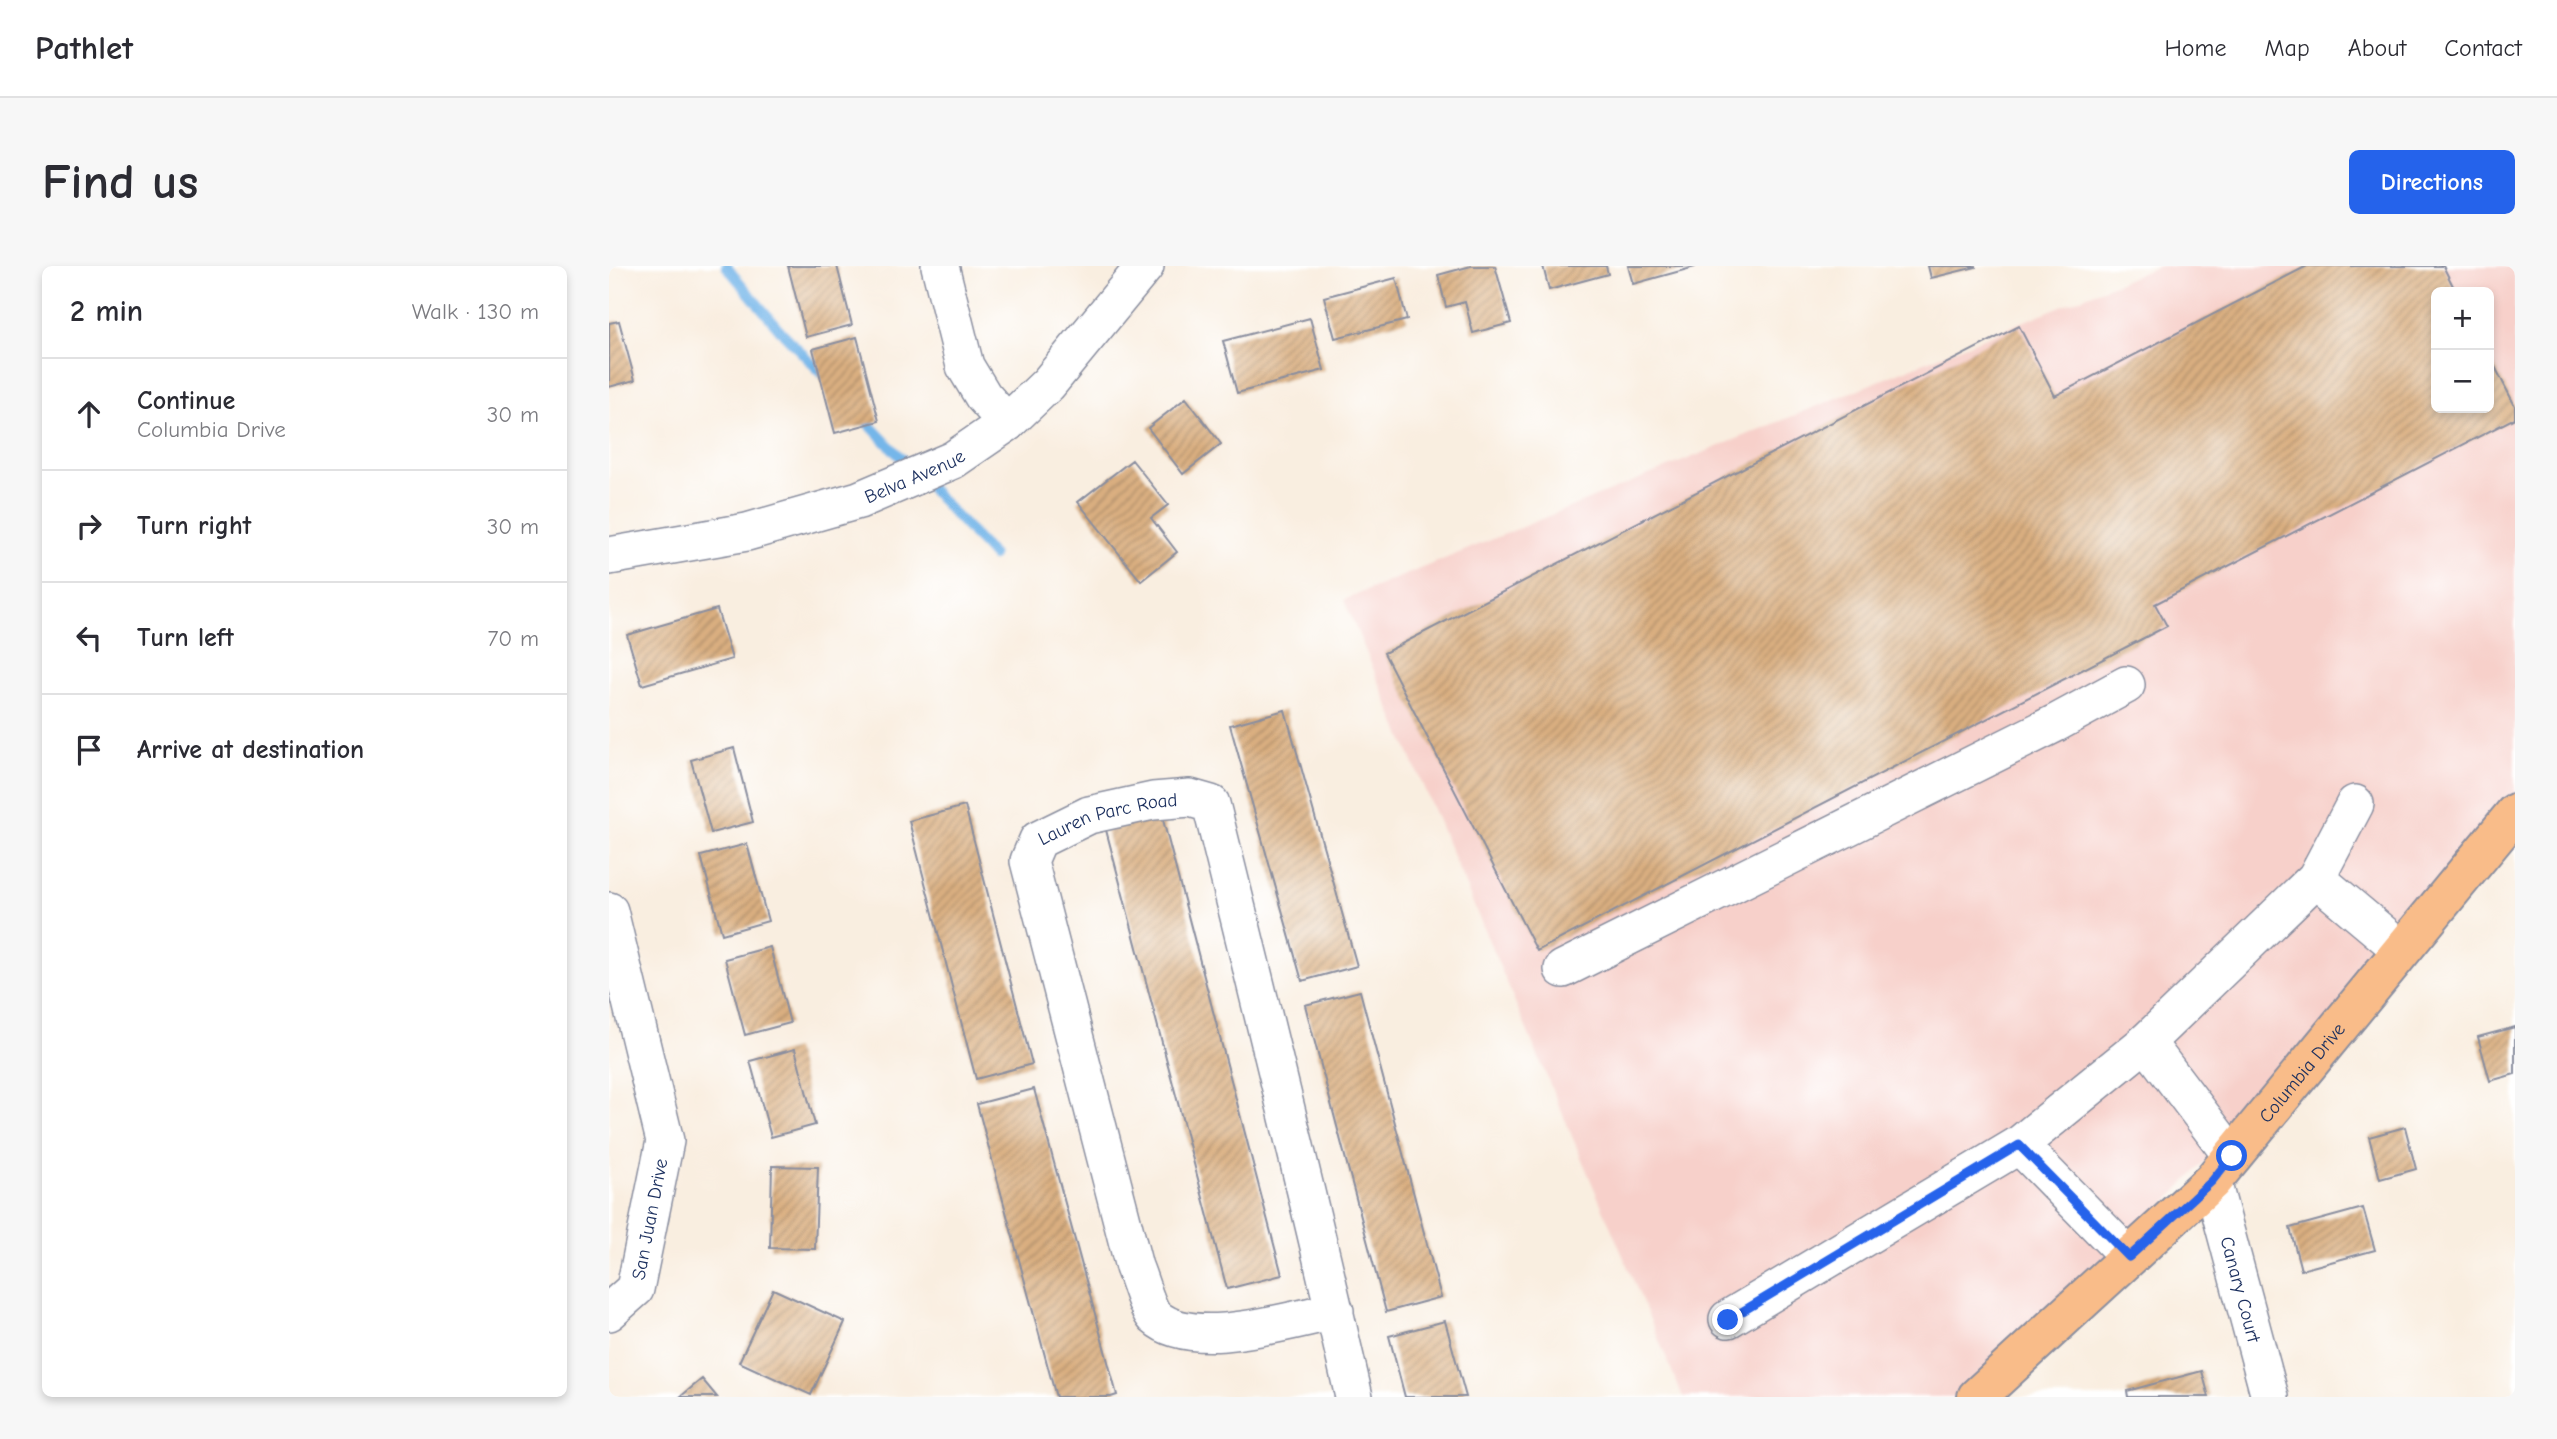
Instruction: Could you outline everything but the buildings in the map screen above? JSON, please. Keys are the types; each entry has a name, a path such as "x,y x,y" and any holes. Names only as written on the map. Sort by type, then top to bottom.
{"main road":[{"name":"Columbia Drive","path":"1977,1397 2222,1169 2515,813"}],"street":[{"path":"940,266 965,366 983,396 1007,424"},
{"name":"Belva Avenue","path":"609,555 747,532 859,500 953,460 1007,424 1048,384 1145,266"},
{"path":"1563,969 2034,734 2126,685"},
{"name":"Lauren Parc Road","path":"1335,1311 1218,1334 1176,1329 1154,1315 1135,1267 1029,861 1038,840 1089,816 1153,801 1190,798 1211,804 1304,1175 1335,1311 1354,1397"},
{"path":"1728,1320 2019,1145 2146,1042 2316,878 2355,804"},
{"path":"2316,878 2402,950"},
{"name":"San Juan Drive","path":"609,911 665,1142 635,1289 609,1311"},
{"path":"2146,1042 2222,1169"},
{"path":"2019,1145 2129,1257"},
{"name":"Canary Court","path":"2222,1169 2270,1397"}],"shaded area":[{"path":"2159,266 2515,266 2515,826 2431,920 1984,1397 1683,1397 1344,600"}],"waterway":[{"path":"726,266 779,329 826,378"},
{"path":"860,415 905,462"},
{"path":"930,488 993,556"}],"route":[{"path":"1728,1320 2019,1145 2129,1257 2212,1181 2232,1156"}]}
